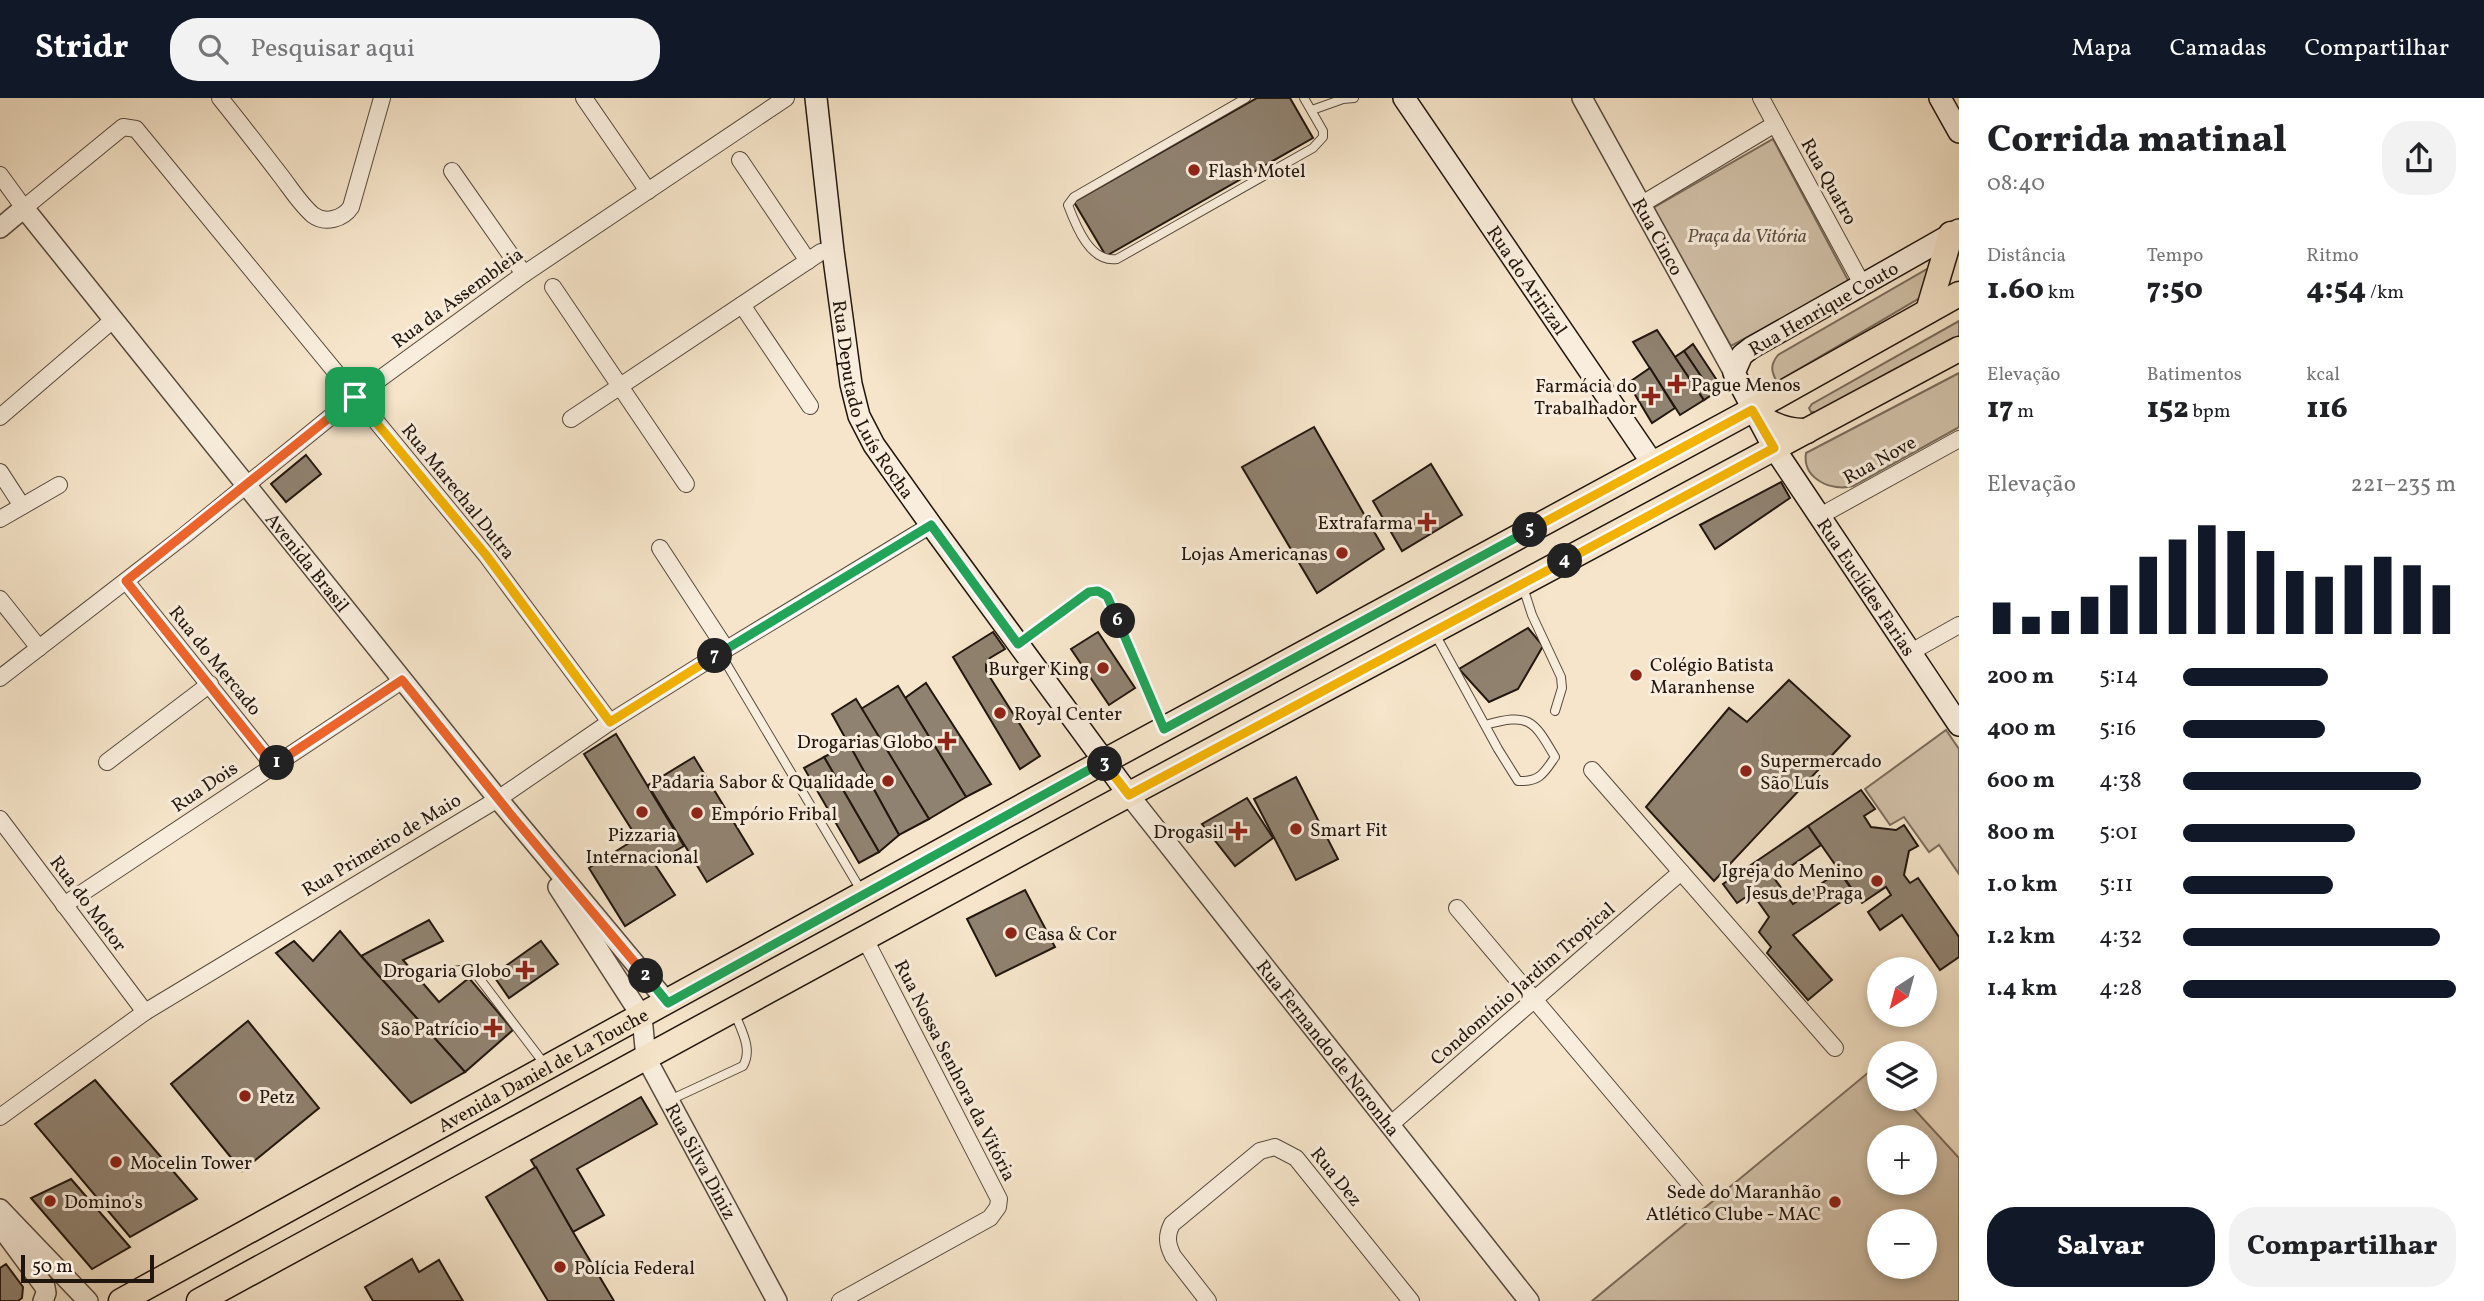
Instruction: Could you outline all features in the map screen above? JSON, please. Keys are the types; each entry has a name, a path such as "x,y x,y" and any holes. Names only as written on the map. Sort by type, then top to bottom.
{"main road":[{"name":"Rua Deputado Luís Rocha","path":"816,98 833,251 851,384 859,416 874,445 1129,795"},
{"name":"Rua do Aririzal","path":"1404,98 1653,464"},
{"path":"1940,98 1959,132"},
{"path":"1928,311 1955,232"},
{"name":"Rua Henrique Couto","path":"1774,448 1734,373 1742,355 1955,232"},
{"name":"Avenida Daniel de La Touche","path":"121,1301 1103,762 1752,410 1959,293"},
{"name":"Avenida Daniel de La Touche","path":"200,1301 1129,795 1959,349"},
{"path":"1752,410 1773,425 1793,431 1807,431"},
{"name":"Rua Euclídes Farias","path":"1774,448 1959,725"},
{"path":"642,1017 682,1038"}],"street":[{"path":"220,98 296,195 313,215 321,220 342,217 351,207 382,98"},
{"path":"584,98 648,191"},
{"name":"Rua da Assembleia","path":"0,678 126,581 355,397 524,274 786,98"},
{"name":"Rua Cinco","path":"1582,98 1734,373"},
{"name":"Rua Quatro","path":"1760,98 1863,284"},
{"path":"1642,204 1775,124"},
{"name":"Rua Marechal Dutra","path":"24,208 123,127 136,129 486,555 610,722"},
{"path":"740,160 808,261"},
{"path":"452,171 524,274"},
{"name":"Avenida Brasil","path":"0,175 113,320 498,799 668,1003"},
{"path":"0,228 24,208"},
{"path":"571,419 821,252 833,251"},
{"path":"553,288 686,484"},
{"path":"742,305 810,406"},
{"path":"0,417 113,320"},
{"name":"Rua Nove","path":"1820,516 1959,439"},
{"path":"0,472 22,506"},
{"path":"0,519 59,485"},
{"name":"Rua Primeiro de Maio","path":"0,1117 145,1012 498,799 610,722 931,525"},
{"path":"660,548 723,651"},
{"name":"Rua do Mercado","path":"126,581 273,765"},
{"path":"0,599 39,648"},
{"path":"1910,652 1959,625"},
{"name":"Rua Dois","path":"64,905 402,680"},
{"path":"107,762 210,684"},
{"path":"1592,771 1835,1048"},
{"name":"Rua Fernando de Noronha","path":"1129,795 1529,1301"},
{"name":"Avenida Brasil","path":"512,816 642,1017"},
{"name":"Rua do Motor","path":"0,820 145,1012"},
{"name":"Condomínio Jardim Tropical","path":"1390,1125 1681,872"},
{"path":"1457,908 1696,1191"},
{"name":"Rua Nossa Senhora da Vitória","path":"840,1301 990,1218 998,1207 999,1199 865,939"},
{"name":"Rua Silva Diniz","path":"642,1017 646,1058 777,1301"},
{"name":"Rua Dez","path":"1200,1298 1173,1256 1168,1240 1172,1224 1260,1151 1275,1147 1296,1158 1411,1301"},
{"path":"0,1209 88,1301"},
{"path":"0,1226 45,1287 44,1299"}],"lane":[{"path":"1246,98 1074,197 1068,205 1091,250 1104,259 1117,259 1313,148 1323,137 1323,131 1304,98"},
{"path":"1312,110 1354,98"},
{"path":"1522,584 1532,615 1561,677 1562,688 1555,711"},
{"path":"1018,644 1089,592 1098,591 1107,596 1164,729"},
{"path":"1433,631 1485,725 1518,780 1531,782 1544,774 1555,757 1539,730 1522,718 1510,718 1485,725"},
{"path":"723,651 863,895"},
{"path":"447,972 467,969 476,974 548,1069"},
{"path":"670,1100 743,1066 748,1057 747,1046 733,1010"}],"green space":[{"name":"Praça da Vitória","path":"1773,139 1849,282 1731,346 1653,208"},
{"path":"1934,265 1923,296 1777,382 1772,368 1778,355"},
{"path":"1959,321 1959,336 1818,412 1811,412 1809,408 1812,404"},
{"path":"1959,373 1959,427 1853,486 1828,485 1820,482 1809,470 1806,453"},
{"path":"1946,730 1959,749 1959,874 1939,845 1929,852 1904,817 1890,825 1865,789"},
{"name":"Sede do Maranhão Atlético Clube - MAC","path":"1867,1074 1867,1111 1916,1111 1929,1125 1867,1125 1867,1195 1937,1195 1937,1134 1959,1158 1959,1301 1592,1301"}],"building":[{"name":"Flash Motel","path":"1257,98 1290,98 1313,138 1106,256 1074,202"},
{"name":"Pague Menos","path":"1657,330 1704,400 1680,415 1633,342"},
{"path":"1693,344 1722,388 1713,394 1684,351"},
{"path":"1684,351 1713,394 1704,400 1675,357"},
{"name":"Farmácia do Trabalhador","path":"1650,368 1675,408 1652,423 1628,383"},
{"path":"1314,427 1384,549 1317,593 1242,467"},
{"path":"306,455 321,474 286,502 271,484"},
{"path":"1431,464 1462,515 1402,551 1373,501"},
{"path":"1781,482 1790,498 1715,549 1700,525"},
{"path":"1528,628 1543,646 1518,689 1489,702 1459,669"},
{"name":"Royal Center","path":"993,632 1005,649 990,658 986,671 1040,756 1020,769 953,657"},
{"name":"Burger King","path":"1098,632 1135,688 1109,705 1071,649"},
{"name":"Supermercado São Luís","path":"1789,680 1850,736 1714,881 1646,807 1729,708 1747,722"},
{"name":"Drogarias Globo","path":"926,683 991,784 966,797 905,698"},
{"path":"898,686 966,797 929,819 861,709"},
{"name":"Padaria Sabor & Qualidade","path":"856,699 929,819 899,835 832,714"},
{"name":"Pizzaria Internacional","path":"616,734 684,846 654,863 675,895 625,926 589,868 637,838 584,754"},
{"path":"849,744 899,835 879,852 824,757"},
{"name":"Empório Fribal","path":"694,757 753,854 707,882 648,785"},
{"path":"824,757 879,852 859,863 804,768"},
{"name":"Smart Fit","path":"1296,777 1338,859 1296,880 1254,799"},
{"name":"Igreja do Menino Jesus de Praga","path":"1861,790 1875,809 1864,816 1871,827 1896,830 1904,825 1918,846 1909,851 1904,875 1910,883 1918,878 1959,937 1959,957 1940,970 1937,957 1931,957 1902,915 1880,930 1868,912 1891,895 1886,887 1862,903 1808,826"},
{"name":"Drogasil","path":"1247,798 1273,838 1235,866 1202,824"},
{"path":"1808,826 1821,845 1774,878 1793,904 1839,871 1854,893 1793,935 1832,980 1808,1000 1767,953 1771,947 1759,932 1769,917 1752,893 1737,903 1723,884"},
{"name":"Casa & Cor","path":"1025,890 1055,947 996,976 967,919"},
{"path":"429,920 443,941 403,960 439,1002 469,978 513,1030 465,1072 361,956"},
{"path":"340,931 465,1072 411,1103 276,953 294,941 313,961"},
{"name":"Drogaria Globo","path":"541,941 558,964 509,998 493,975"},
{"name":"Petz","path":"248,1021 319,1108 242,1171 171,1084"},
{"name":"Mocelin Tower","path":"95,1080 197,1199 130,1237 35,1124"},
{"path":"641,1097 657,1124 577,1169 604,1215 573,1232 531,1160"},
{"name":"Polícia Federal","path":"536,1167 614,1301 548,1301 486,1197"},
{"path":"71,1179 130,1247 92,1269 31,1198"},
{"path":"412,1259 419,1272 439,1260 463,1301 373,1301 365,1287"},
{"path":"6,1264 23,1287 22,1298 18,1301 0,1301 0,1268"}],"place":[{"name":"Flash Motel","path":"1194,170"},
{"name":"Pague Menos","path":"1677,384"},
{"name":"Farmácia do Trabalhador","path":"1651,396"},
{"name":"Extrafarma","path":"1427,522"},
{"name":"Lojas Americanas","path":"1342,553"},
{"name":"Burger King","path":"1103,668"},
{"name":"Colégio Batista Maranhense","path":"1636,675"},
{"name":"Royal Center","path":"1000,713"},
{"name":"Drogarias Globo","path":"947,741"},
{"name":"Supermercado São Luís","path":"1746,771"},
{"name":"Padaria Sabor & Qualidade","path":"888,781"},
{"name":"Pizzaria Internacional","path":"642,812"},
{"name":"Empório Fribal","path":"697,813"},
{"name":"Smart Fit","path":"1296,829"},
{"name":"Drogasil","path":"1238,831"},
{"name":"Igreja do Menino Jesus de Praga","path":"1877,881"},
{"name":"Casa & Cor","path":"1011,933"},
{"name":"Drogaria Globo","path":"525,970"},
{"name":"São Patrício","path":"493,1028"},
{"name":"Petz","path":"245,1096"},
{"name":"Mocelin Tower","path":"116,1162"},
{"name":"Domino's","path":"50,1201"},
{"name":"Sede do Maranhão Atlético Clube - MAC","path":"1835,1202"},
{"name":"Polícia Federal","path":"560,1267"}],"route":[{"path":"355,397 486,555 610,722 931,525 1018,644 1089,592 1098,591 1107,596 1164,729 1752,410 1774,448 1129,795 1103,762 668,1003 402,680 273,765 126,581 355,397"}]}
